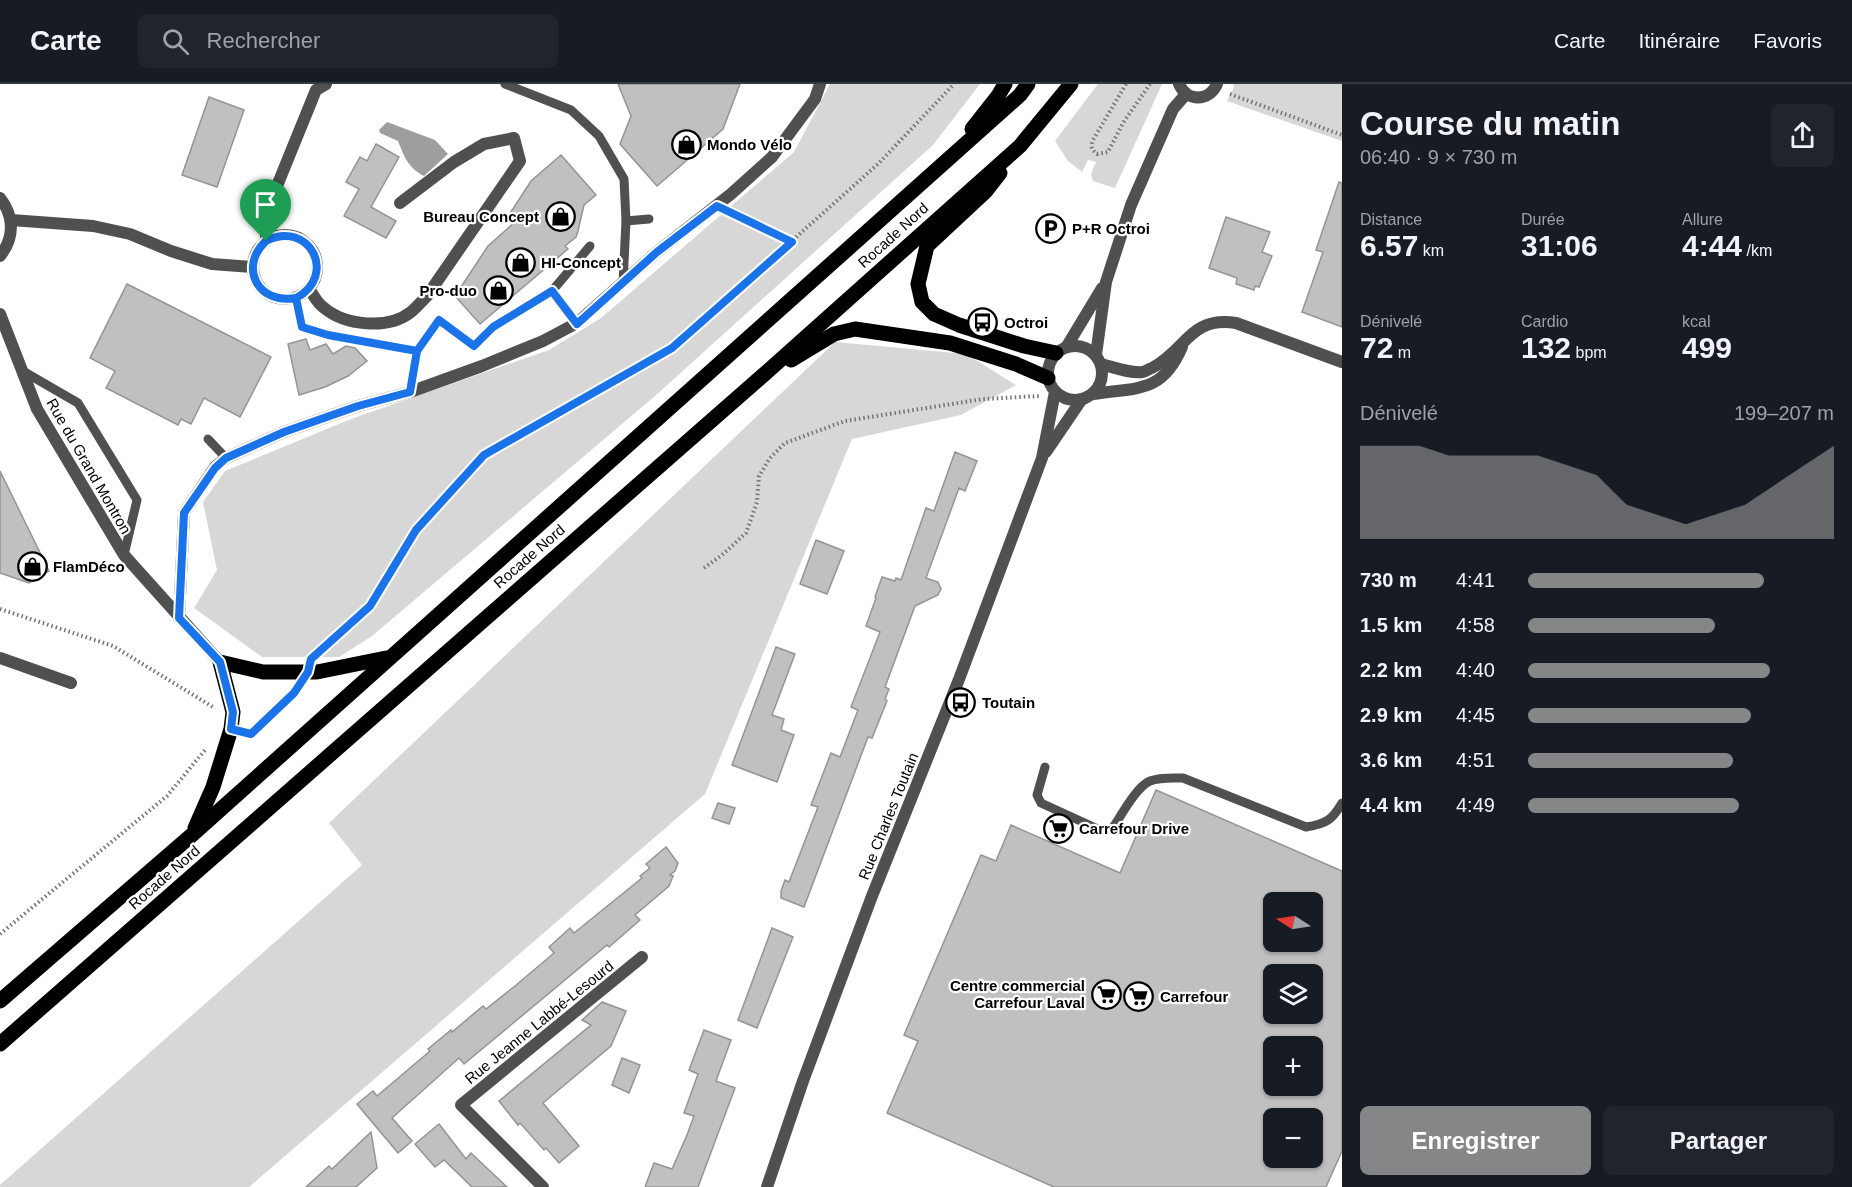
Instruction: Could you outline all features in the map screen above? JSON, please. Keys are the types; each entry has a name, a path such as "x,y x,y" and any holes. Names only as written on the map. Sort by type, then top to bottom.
{"main road":[{"name":"Rocade Nord","path":"944,164 1005,84"},
{"name":"Rocade Nord","path":"0,1001 193,834 388,658 571,498 944,164 1020,95 1028,84"},
{"name":"Rocade Nord","path":"0,1044 760,378 1020,146 1071,84"},
{"path":"1020,146 987,191 927,246 918,284 922,302 934,314 959,325 1024,346 1061,350"},
{"path":"760,378 834,334 855,329 950,343 1016,364 1052,385"},
{"path":"193,834 213,788 231,729 233,712 220,662 263,672 317,672 388,658"}],"street":[{"path":"266,241 267,213 316,90 326,84"},
{"path":"179,618 184,513 215,468 226,458 284,432 358,406 410,392 482,366 543,341 577,324 657,252 717,206 772,157 815,99 820,84"},
{"path":"1182,89 1191,97 1205,97 1216,86"},
{"name":"Rue Charles Toutain","path":"1042,458 1102,380 1099,359 1106,282 1131,205 1182,89"},
{"path":"309,289 322,307 343,319 365,323 387,323 410,313 428,296 520,161 514,138 484,144 445,169 400,203"},
{"path":"0,198 8,208 11,220 11,234 0,256"},
{"path":"11,220 93,226 130,234 171,251 212,264 252,267"},
{"path":"286,235 305,242 316,259 317,270 315,280 309,289 296,298 286,300 266,294 254,277 252,267 254,257 266,241 275,236 286,235"},
{"name":"Rue Charles Toutain","path":"767,1187 803,1081 872,896 953,693 1042,458 1052,385 1048,367 1106,282"},
{"name":"Rue du Grand Montron","path":"0,314 37,409 124,555 220,662"},
{"path":"1061,350 1083,346 1090,349 1099,359 1128,370 1144,372 1159,364 1194,331 1208,325 1226,322 1236,323 1342,362"},
{"path":"1052,385 1068,399 1150,385 1164,376 1176,361 1185,340"},
{"path":"0,658 71,683"},
{"name":"Rue Jeanne Labbé-Lesourd","path":"543,1187 461,1105 642,957"}],"lane":[{"path":"505,84 571,110 599,136 624,179 626,220 623,284"},
{"path":"626,220 649,219"},
{"path":"410,392 417,351 439,320 474,346 493,327 552,291 590,246"},
{"path":"552,291 577,324"},
{"path":"296,298 302,327 328,335 417,351"},
{"path":"21,369 78,403 137,500 124,555"},
{"path":"208,439 226,458"},
{"path":"1045,767 1037,795 1041,803 1100,830 1112,829 1138,792 1150,781 1183,778 1306,827 1320,825 1334,817 1342,803"}],"path":[{"path":"231,729 251,734 294,693 308,672 311,659 370,606 416,530 484,455 672,348 879,164 954,84"},
{"path":"1126,84 1091,144 1092,150 1097,154 1108,152 1123,123 1150,84"},
{"path":"1216,86 1342,135"},
{"path":"717,206 792,242"},
{"path":"704,568 746,533 757,502 759,476 770,458 786,443 845,422 983,399 1041,396 1052,385"},
{"path":"0,609 113,646 218,710"},
{"path":"0,934 167,796 210,745"}],"shaded area":[{"path":"830,84 980,84 933,145 655,396 372,636 339,657 262,657 194,608 217,570 203,502 225,471 351,419 549,350 601,318 794,152"},
{"path":"1098,84 1162,84 1115,188 1093,181 1091,174 1096,162 1088,160 1082,172 1068,161 1055,141"},
{"path":"1233,84 1342,84 1342,141 1227,101 1234,87"},
{"path":"387,122 435,140 448,154 424,176 410,165 398,141 380,133 379,130"},
{"path":"835,342 966,354 1016,385 961,415 852,439 705,794 249,1187 0,1187 362,865 329,823"}],"building":[{"path":"618,84 740,84 723,129 657,186 620,144 631,116"},
{"path":"209,97 244,110 217,187 182,175"},
{"path":"376,144 399,157 371,207 396,221 386,238 344,216 359,189 346,182 360,157 367,161"},
{"path":"561,155 596,195 584,205 576,237 565,246 568,249 480,324 455,296 488,246 515,222 509,215 531,181"},
{"path":"1339,182 1342,183 1342,327 1302,312 1323,252 1316,250"},
{"path":"1226,217 1270,232 1262,252 1272,256 1259,287 1255,286 1254,290 1236,284 1237,278 1209,268"},
{"path":"127,284 271,357 240,417 204,398 191,424 181,419 178,425 106,388 115,371 90,358"},
{"path":"306,339 310,350 326,344 333,354 346,346 355,348 367,361 348,376 325,387 299,395 288,344"},
{"path":"955,452 977,461 965,491 959,488 926,578 938,582 941,589 938,595 915,606 885,687 889,689 885,699 887,701 872,738 868,737 804,907 781,898 781,891 785,880 789,882 818,807 811,805 831,753 840,757 858,710 851,707 880,632 866,626 875,597 882,577 895,581 896,578 901,580 926,508 934,511"},
{"path":"0,471 49,571 29,583 0,573"},
{"path":"816,540 844,551 827,594 800,584"},
{"path":"776,647 795,654 772,715 784,719 781,730 794,735 777,782 732,765"},
{"name":"Centre commercial Carrefour Laval","path":"1156,790 1342,871 1342,1151 1326,1187 1054,1187 887,1113 918,1041 904,1035 981,855 996,861 1011,825 1120,873"},
{"path":"718,803 735,808 729,824 712,818"},
{"path":"666,847 678,863 675,871 670,875 673,876 669,886 635,915 640,920 464,1064 459,1058 392,1118 412,1141 398,1153 357,1104 373,1091 377,1096 451,1030 452,1032 483,1006 486,1009 515,986 554,953 549,947 570,928 574,933 642,878 640,876 650,868 646,864"},
{"path":"772,928 793,937 757,1028 738,1020"},
{"path":"602,1002 626,1011 611,1046 543,1103 579,1146 559,1163 520,1123 518,1125 499,1101 591,1025 582,1020"},
{"path":"704,1030 731,1040 716,1081 735,1088 698,1187 645,1187 654,1163 672,1169 687,1135 694,1116 684,1113 698,1074 689,1070"},
{"path":"622,1058 640,1065 629,1093 612,1085"},
{"path":"439,1124 466,1159 471,1153 507,1187 472,1187 444,1160 435,1167 415,1144"},
{"path":"371,1132 377,1168 356,1187 306,1187 329,1166 332,1169"}],"place":[{"name":"Mondo Vélo","path":"686,144"},
{"name":"Bureau Concept","path":"560,216"},
{"name":"P+R Octroi","path":"1051,228"},
{"name":"HI-Concept","path":"520,262"},
{"name":"Pro-duo","path":"498,290"},
{"name":"Octroi","path":"983,322"},
{"name":"FlamDéco","path":"32,566"},
{"name":"Toutain","path":"961,702"},
{"name":"Carrefour Drive","path":"1058,828"},
{"name":"Centre commercial Carrefour Laval","path":"1106,994"},
{"name":"Carrefour","path":"1139,996"}],"route":[{"path":"266,241 254,257 252,267 254,277 266,294 286,300 296,298 302,327 328,335 417,351 410,392 358,406 284,432 226,458 215,468 184,513 179,618 220,662 233,712 231,729 251,734 294,693 308,672 311,659 370,606 416,530 484,455 672,348 792,242 717,206 657,252 577,324 552,291 493,327 474,346 439,320 417,351 328,335 302,327 296,298 309,289 315,280 316,259 305,242 296,237 275,236 266,241"}]}
